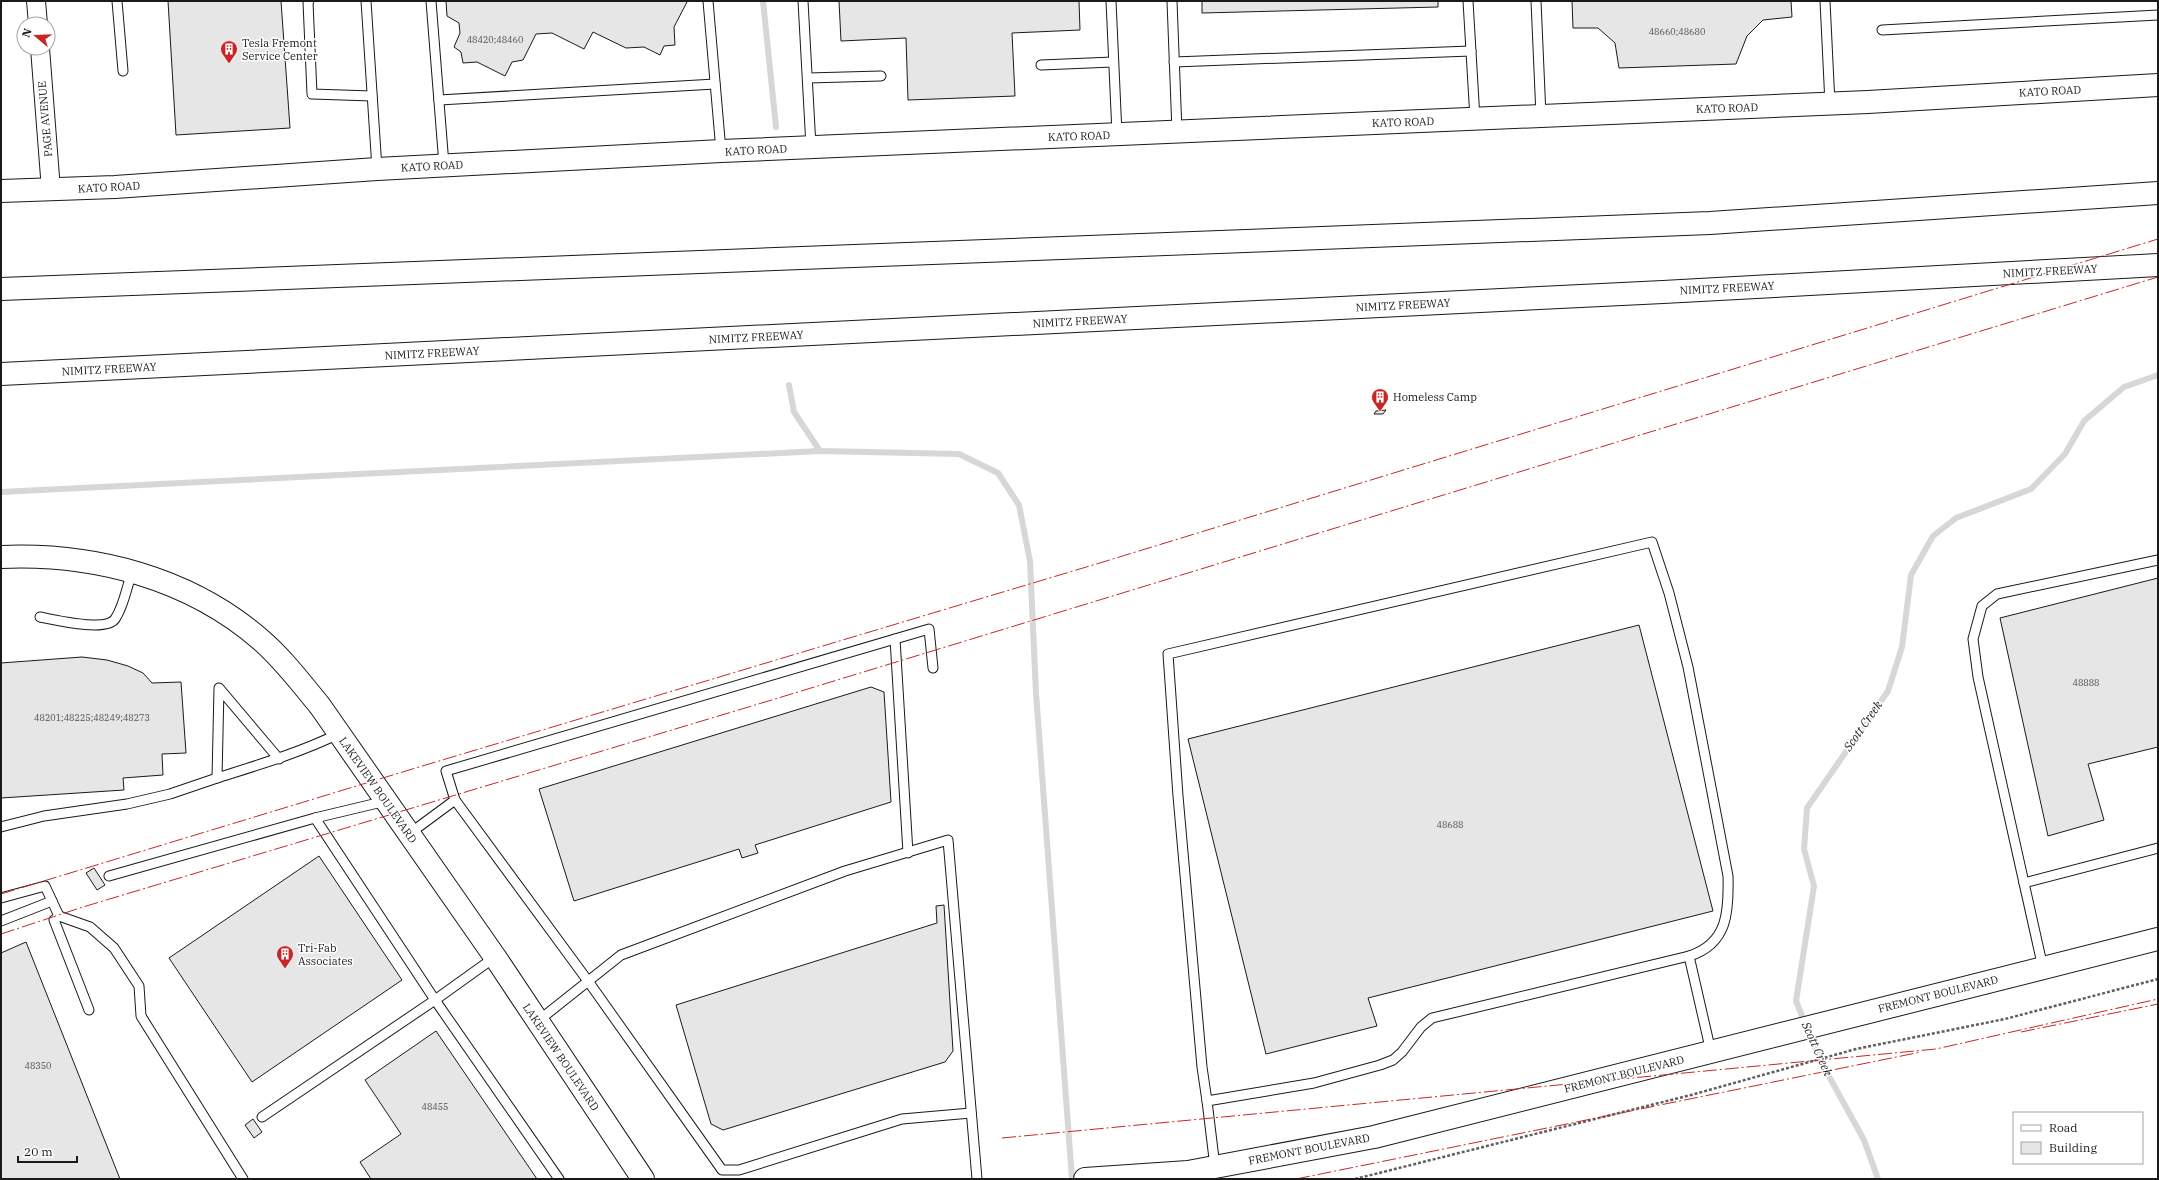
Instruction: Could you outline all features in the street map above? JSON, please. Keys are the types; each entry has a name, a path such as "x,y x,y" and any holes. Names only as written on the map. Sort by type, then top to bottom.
{"main road":[{"name":"KATO ROAD","path":"1,191 115,187 377,169 721,151 1830,104 2158,85"},
{"path":"1,289 1710,223 2158,193"},
{"name":"NIMITZ FREEWAY","path":"1,374 1663,292 2158,265"},
{"name":"LAKEVIEW BOULEVARD","path":"1,557 62,558 106,564 153,578 193,595 229,616 261,640 290,670 320,706 338,734 495,957 643,1179"},
{"name":"FREMONT BOULEVARD","path":"1085,1179 1188,1172 1374,1137 2158,939"}],"street":[{"path":"36,1 37,16"},
{"name":"PAGE AVENUE","path":"41,56 51,190"}],"lane":[{"path":"117,1 123,71"},
{"path":"309,1 312,94 372,96"},
{"path":"366,1 377,169"},
{"path":"431,1 444,166"},
{"path":"708,1 721,151"},
{"path":"804,1 811,147"},
{"path":"1111,1 1117,134"},
{"path":"1172,1 1177,132"},
{"path":"1468,1 1475,119"},
{"path":"1536,1 1541,116"},
{"path":"1825,1 1830,104"},
{"path":"1882,30 2158,15"},
{"path":"1174,62 1471,51"},
{"path":"1041,64 1113,62"},
{"path":"808,78 881,76"},
{"path":"439,100 715,84"},
{"path":"1207,1101 1314,1083 1380,1065 1393,1060 1402,1052 1420,1027 1432,1018 1688,956 1699,953 1711,944 1722,928 1729,906 1728,876 1688,667 1669,593 1652,542 1168,654 1178,796 1202,1067 1215,1167"},
{"path":"2043,968 1978,677 1973,639 1982,606 1997,594 2158,560"},
{"path":"40,617 99,626 110,623 115,620 132,572"},
{"path":"933,668 929,629 446,772 455,800 588,981 722,1170 739,1170 902,1118 971,1113"},
{"path":"895,639 908,853"},
{"path":"217,778 219,688 278,759"},
{"path":"1,827 44,816 140,801 170,794 278,759 308,748 338,734"},
{"path":"409,834 455,800"},
{"path":"108,876 315,818 386,801"},
{"path":"315,818 434,1000 559,1179"},
{"path":"537,1021 621,955 845,872 948,840 977,1179"},
{"path":"2024,882 2158,848"},
{"path":"1,898 45,886 59,916 90,927 114,948 139,986 141,1016 243,1179"},
{"path":"1,921 52,901"},
{"path":"59,916 54,920 89,1010"},
{"path":"1688,956 1711,1052"},
{"path":"262,1117 495,957"}],"path":[{"path":"1355,1179 1691,1095 1856,1049 2005,1019 2158,979"}],"building":[{"name":"Tesla Fremont Service Center","path":"168,1 281,1 290,128 176,135"},
{"path":"446,1 687,2 674,27 675,45 664,46 660,55 644,47 626,48 593,32 584,49 552,33 536,34 523,60 512,62 505,76 477,62 463,63 461,52 454,47 460,33 459,23 447,16"},
{"path":"839,1 1079,1 1080,30 1012,33 1015,96 908,100 906,38 841,41"},
{"path":"1202,1 1438,1 1438,7 1202,13"},
{"path":"1572,1 1791,1 1792,17 1763,20 1747,36 1736,64 1619,68 1615,43 1598,28 1573,28"},
{"name":"Homeless Camp","path":"1386,410 1383,414 1374,414 1376,411"},
{"path":"2158,578 2158,747 2088,764 2104,820 2048,836 2000,618"},
{"path":"1639,625 1713,911 1368,998 1377,1026 1266,1054 1188,739"},
{"path":"82,657 107,660 128,666 143,673 152,683 181,682 186,753 162,754 163,775 123,778 124,790 1,798 1,663"},
{"path":"871,687 884,692 891,802 755,845 758,853 742,858 739,849 574,901 539,789"},
{"name":"Tri-Fab Associates","path":"319,856 402,980 252,1082 169,958"},
{"path":"94,868 105,885 97,890 86,873"},
{"path":"944,905 953,1051 945,1062 723,1130 711,1124 676,1005 937,923 936,906"},
{"path":"26,942 120,1179 1,1179 1,953"},
{"path":"436,1031 537,1179 371,1179 360,1162 401,1134 365,1080"},
{"path":"253,1119 262,1132 254,1138 245,1125"}],"waterway":[{"path":"763,1 776,127"},
{"name":"Scott Creek","path":"1878,1179 1864,1140 1820,1060 1796,1001 1814,886 1804,849 1807,808 1888,691 1902,647 1911,575 1933,536 1956,518 2031,489 2065,454 2084,421 2124,387 2158,375"},
{"path":"789,385 794,412 820,451"},
{"path":"1,492 820,451 959,454 998,473 1019,505 1030,561 1036,693 1072,1179"}],"power":[{"path":"1,894 1103,562 2158,239"},
{"path":"1,934 83,907 775,699 2158,277"},
{"path":"1002,1138 1936,1049 2158,999"},
{"path":"2021,1032 2158,1004"},
{"path":"1296,1179 1921,1052"}],"place":[{"name":"Tesla Fremont Service Center","path":"229,64"},
{"name":"Homeless Camp","path":"1380,412"},
{"name":"Tri-Fab Associates","path":"285,969"}]}
